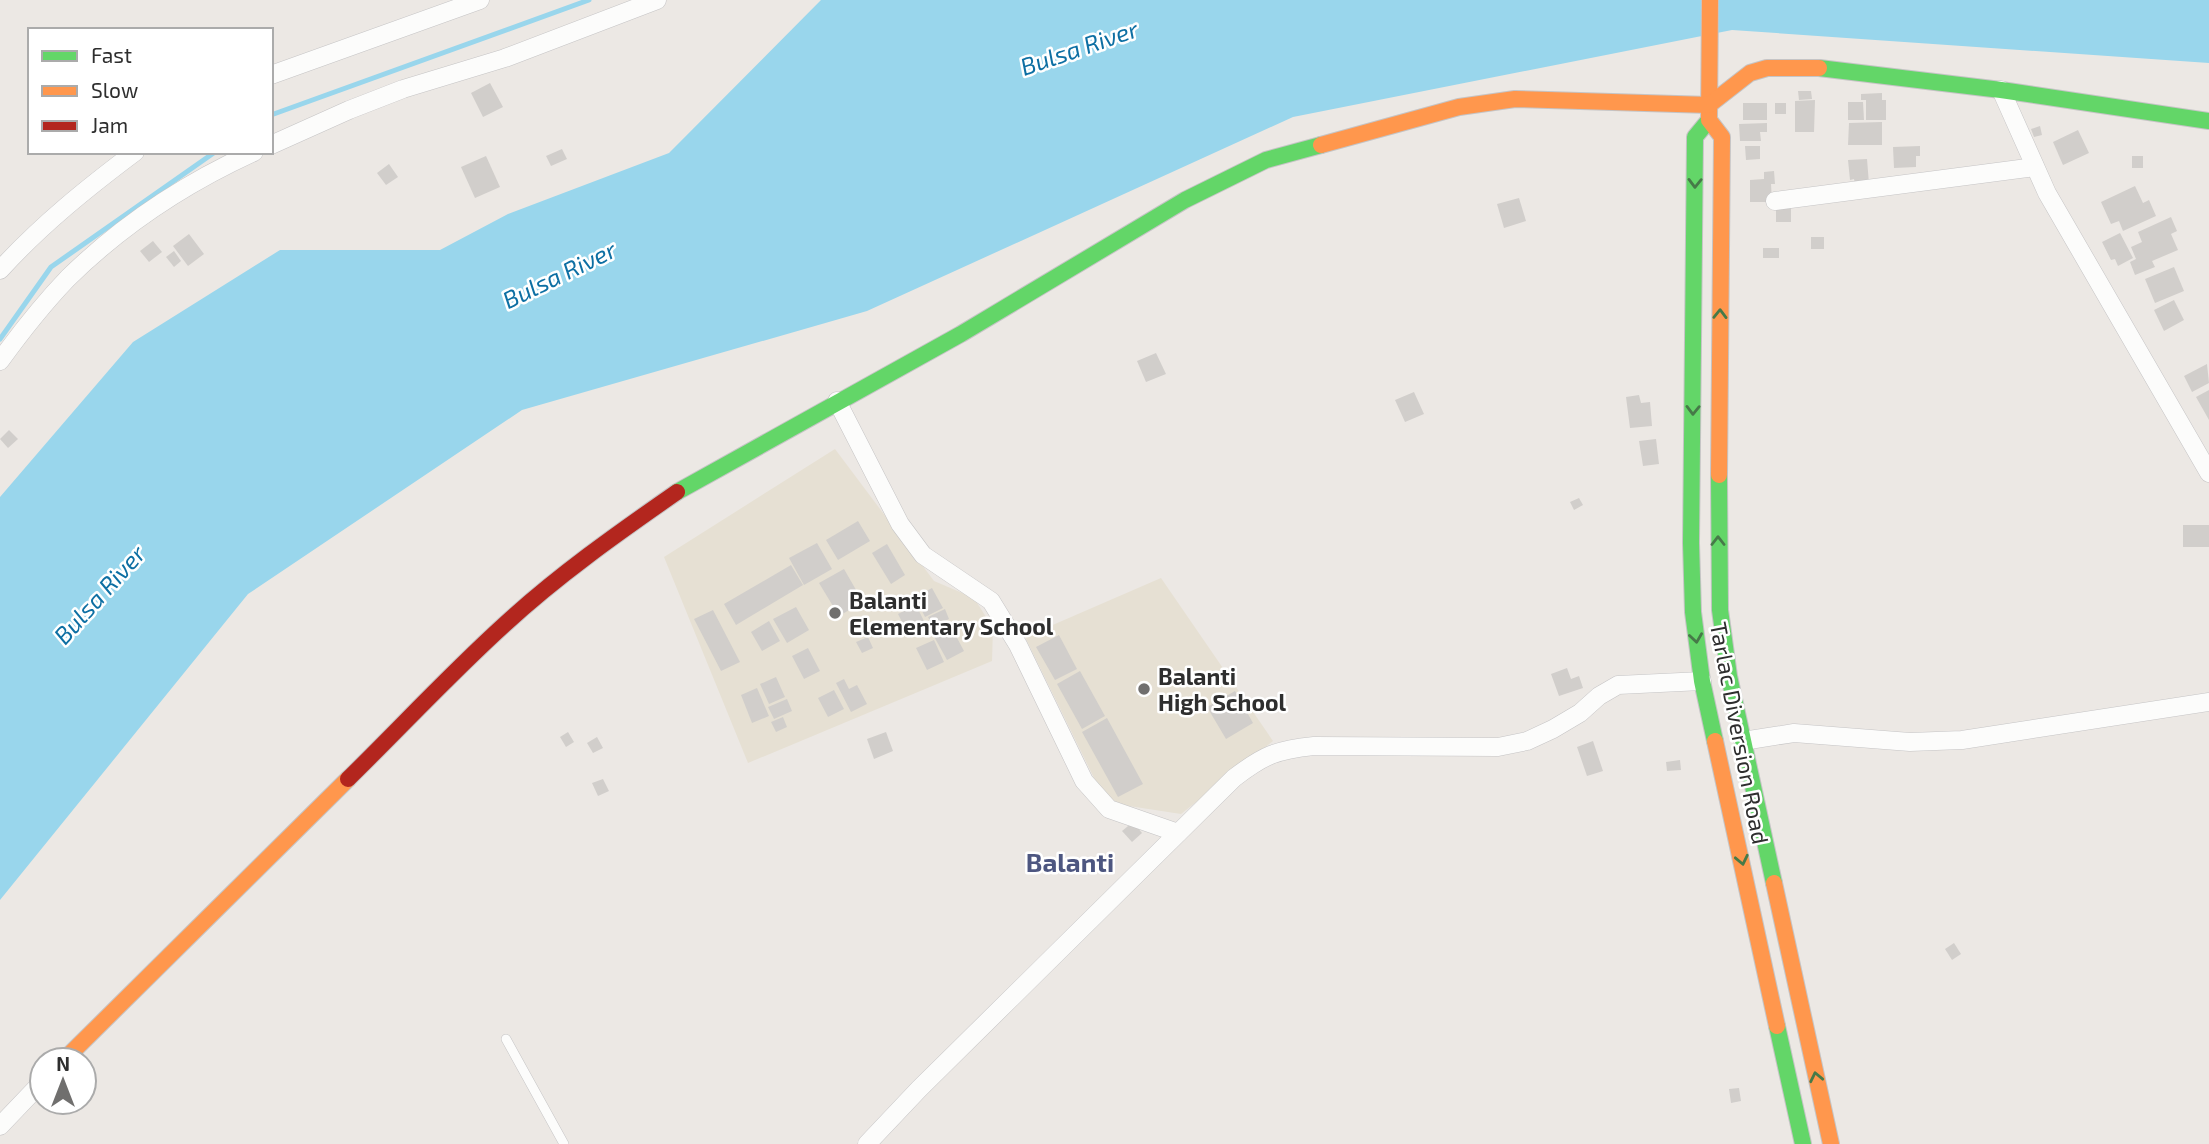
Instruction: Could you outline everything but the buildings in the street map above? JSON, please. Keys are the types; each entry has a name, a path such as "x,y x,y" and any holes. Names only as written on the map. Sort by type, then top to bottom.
{"street":[{"path":"273,74 480,0"},
{"path":"273,144 392,93 505,58 657,0"},
{"name":"Tarlac Diversion Road","path":"1710,0 1709,105 1722,137 1718,543 1720,610 1729,676 1831,1144"},
{"path":"78,1046 504,625 628,526 681,489 961,334 1185,200 1266,160 1459,107 1515,99 1709,105 1750,74 1767,68 1786,67 1807,67 2001,90 2209,121"},
{"path":"2001,90 2060,216 2209,473"},
{"name":"Tarlac Diversion Road","path":"1709,105 1695,137 1691,543 1693,612 1702,681 1803,1144"},
{"path":"0,270 37,232 132,154"},
{"path":"0,361 31,319 59,288 104,246 159,205 250,154"},
{"path":"1774,201 2035,167"},
{"path":"837,401 900,524 923,555 991,601 1018,645 1084,781 1109,809 1178,833"},
{"path":"867,1144 919,1089 1178,833 1234,778 1261,757 1286,748 1314,746 1498,747 1553,730 1618,685 1702,681 1729,676"},
{"path":"1717,746 1794,733 1910,742 1962,740 2209,702"},
{"path":"0,1126 28,1097"}],"lane":[{"path":"506,1039 564,1144"}],"shaded area":[{"name":"Balanti Elementary School","path":"835,449 934,581 974,598 993,628 992,661 748,763 664,557"},
{"name":"Balanti High School","path":"1161,578 1273,741 1181,814 1116,804 1096,782 1025,637"}],"water":[{"name":"Bulsa River","path":"821,0 2209,0 2209,63 1732,30 1293,117 867,311 522,410 248,594 0,900 0,497 133,342 280,250 440,250 508,214 669,153"}],"waterway":[{"path":"273,114 589,0"},
{"path":"0,339 51,267 212,154"}],"traffic: fast":[{"path":"1819,68 2001,90 2209,121"},
{"path":"1709,120 1695,137 1691,543 1693,612 1702,681 1715,741"},
{"path":"677,492 961,334 1185,200 1266,160 1321,145"},
{"path":"1719,475 1720,610 1729,676 1774,883"},
{"path":"1777,1026 1803,1144"}],"traffic: slow":[{"path":"1710,0 1709,120 1722,137 1719,475"},
{"path":"1321,145 1459,107 1515,99 1709,105 1750,73 1767,68 1819,68"},
{"path":"1715,741 1777,1026"},
{"path":"78,1046 348,779"},
{"path":"1774,883 1831,1144"}],"traffic: jam":[{"path":"348,779 524,607 588,556 677,492"}],"place":[{"name":"Balanti Elementary School","path":"835,613"},
{"name":"Balanti High School","path":"1144,689"}],"district":[{"name":"Balanti","path":"1070,861"}]}
